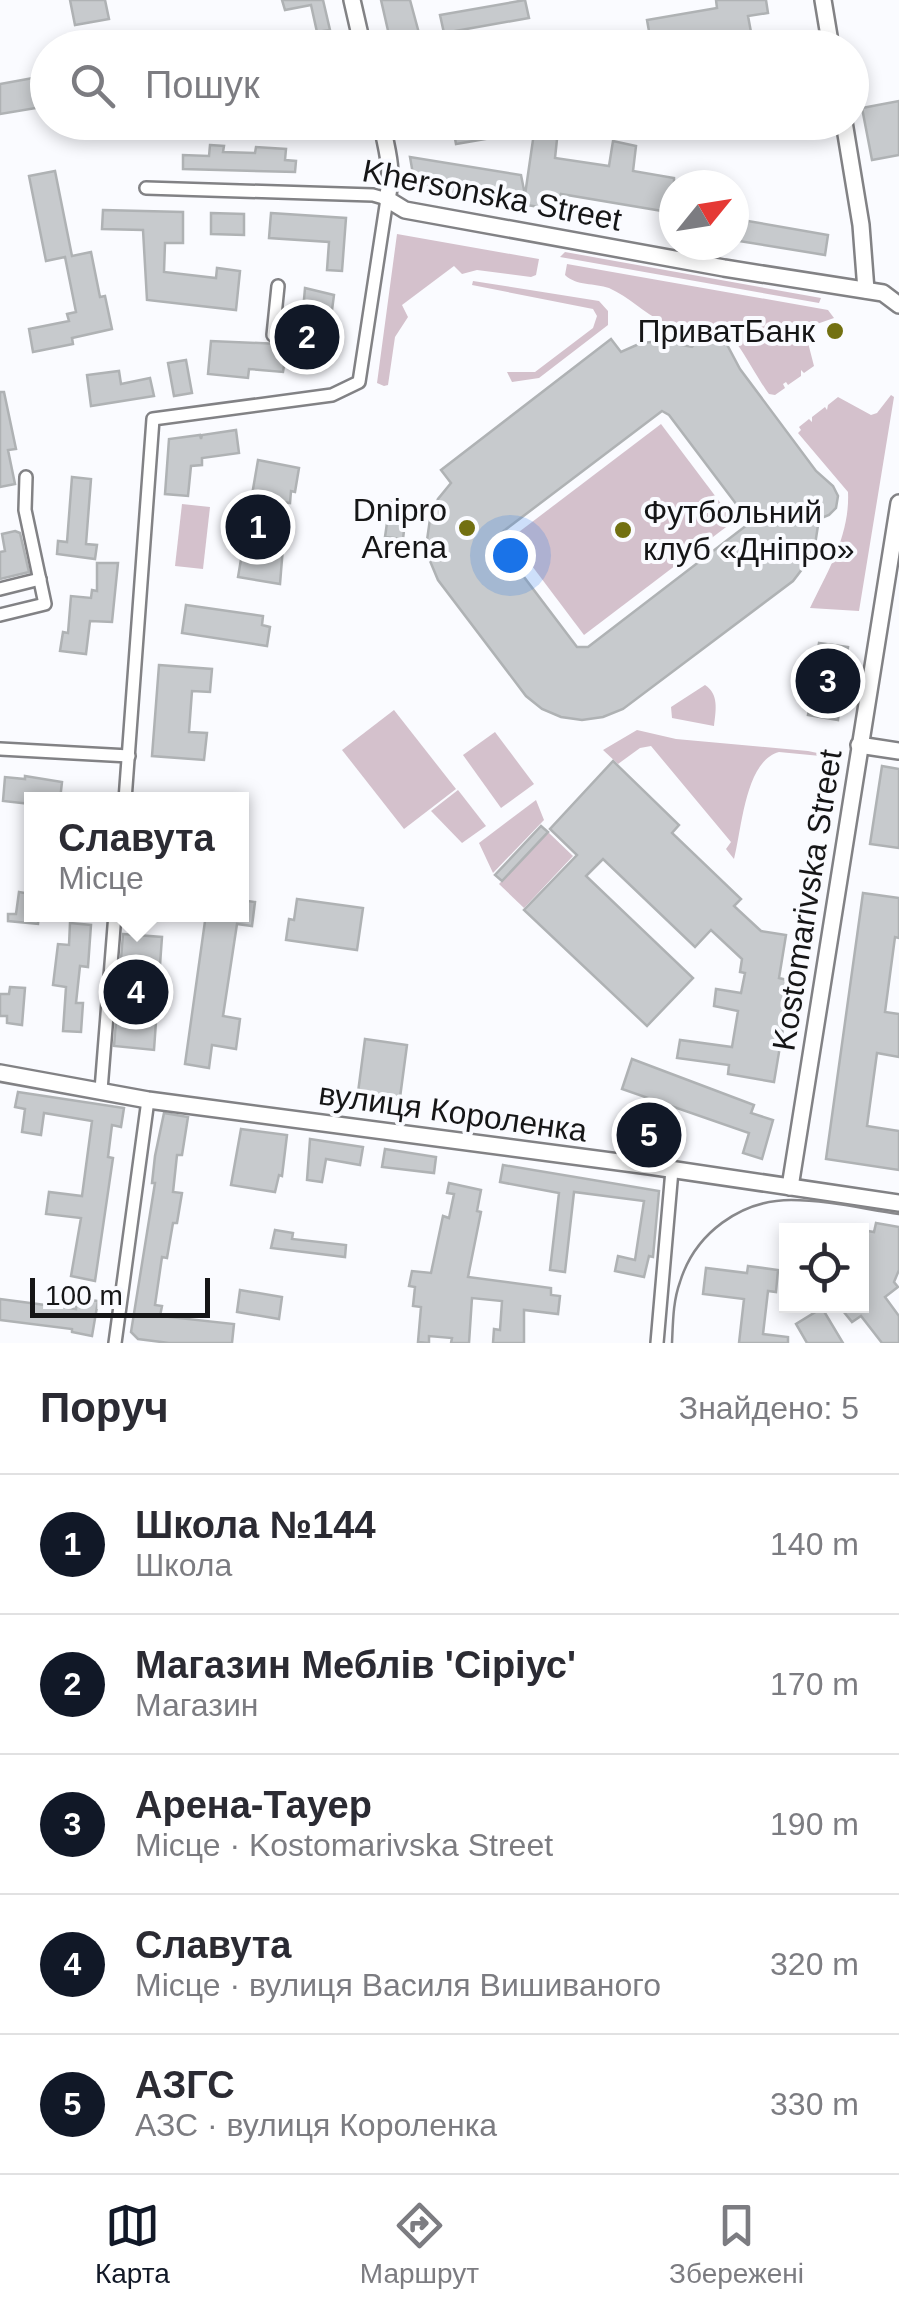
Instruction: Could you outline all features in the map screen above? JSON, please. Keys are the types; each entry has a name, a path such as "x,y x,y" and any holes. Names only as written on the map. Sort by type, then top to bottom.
{"street":[{"path":"352,0 359,30"},
{"path":"823,0 828,30"},
{"path":"126,792 154,419 332,395 359,382 391,183 385,140"},
{"path":"847,140 862,225 866,290"},
{"name":"Khersonska Street","path":"146,188 373,194 404,210 884,292 899,305"},
{"path":"272,335 278,286"},
{"path":"0,615 45,604 24,510 26,477"},
{"name":"Kostomarivska Street","path":"790,1188 899,502"},
{"path":"0,589 40,579"},
{"path":"859,745 899,752"},
{"path":"0,749 129,756"},
{"path":"101,1090 114,922"},
{"name":"вулиця Короленка","path":"0,1072 148,1100 899,1203"},
{"path":"115,1343 148,1100"},
{"path":"657,1343 672,1170"}],"shaded area":[{"path":"397,234 539,259 536,275 531,277 477,270 462,274 454,266 402,305 408,317 395,337 388,385 384,386 377,383"},
{"path":"565,252 821,298 819,303 560,257"},
{"path":"567,264 828,310 834,318 814,325 806,335 814,366 804,373 801,370 801,376 783,384 785,388 775,395 769,394 724,330 708,324 663,322 609,288 569,279 565,275"},
{"path":"473,281 599,301 608,311 608,325 539,378 512,382 507,372 535,372 593,328 597,316 593,309 472,285"},
{"path":"891,395 894,397 859,611 810,608 842,538 848,492 798,433 799,427 809,419 812,422 812,417 825,407 827,410 838,397 871,415"},
{"name":"Футбольний клуб «Дніпро»","path":"661,424 734,521 584,635 511,538"},
{"path":"182,504 210,507 203,569 175,566"},
{"path":"705,685 715,698 714,726 672,718 671,707"},
{"path":"394,710 456,789 404,829 342,750"},
{"path":"637,730 676,739 808,751 841,758 779,752 768,758 752,782 734,859 726,849 731,842 651,746 640,748 618,764 603,750"},
{"path":"495,732 534,784 501,808 463,755"},
{"path":"458,790 486,826 462,843 431,811"},
{"path":"536,800 544,820 493,873 479,843"},
{"path":"548,832 573,856 524,908 499,884"}],"building":[{"path":"70,0 105,0 109,19 75,25"},
{"path":"282,0 323,0 330,30 317,30 311,5 285,10"},
{"path":"381,0 410,0 418,30 388,30"},
{"path":"525,0 529,18 443,30 440,15"},
{"path":"716,0 766,0 768,13 748,16 751,30 649,30 647,20 717,8"},
{"path":"30,79 30,109 0,114 0,84"},
{"path":"899,101 899,155 872,160 869,107"},
{"path":"533,140 557,140 555,158 609,166 613,141 636,146 633,171 659,175 659,210 561,194 558,210 422,188 414,180 410,157 521,175 525,195"},
{"path":"210,145 224,146 223,152 255,153 256,147 286,149 285,160 296,161 295,172 183,169 183,155 209,156"},
{"path":"55,171 72,256 91,252 100,297 105,296 112,329 72,338 73,344 33,352 29,329 69,321 67,314 76,312 65,257 46,261 29,176"},
{"path":"103,210 183,212 183,243 165,243 164,272 216,278 217,268 240,271 236,310 147,300 143,230 102,229"},
{"path":"211,213 244,214 244,235 211,234"},
{"path":"271,213 346,218 342,271 327,270 329,242 269,238"},
{"path":"749,221 828,235 825,255 749,243"},
{"path":"305,288 334,295 331,318 327,318 325,329 316,328 315,340 309,340 308,353 299,352 297,367 284,366 283,372 249,369 248,378 208,374 211,341 280,344 282,337 287,337 288,325 295,326 297,310 303,311"},
{"name":"Dnipro Arena","path":"710,333 724,339 740,369 816,471 833,486 838,496 836,508 819,519 815,545 793,581 623,709 582,720 561,717 526,696 438,580 427,540 438,499 451,483 441,470 611,339 621,352 641,343 662,341 692,347","holes":["662,411 669,415 746,517 747,525 588,647 577,647 499,544 497,536"]},
{"path":"186,360 192,393 174,396 168,363"},
{"path":"119,371 121,384 150,378 154,396 91,406 87,375"},
{"path":"0,392 4,392 16,449 8,450 15,484 0,487"},
{"path":"236,430 239,453 202,458 202,465 191,466 188,496 165,494 169,439 200,435 201,439 202,435"},
{"path":"258,460 299,468 290,503 273,501 266,544 283,547 280,584 238,577"},
{"path":"72,477 91,479 86,544 97,545 95,559 57,554 58,541 67,542"},
{"path":"390,502 407,505 403,539 385,537"},
{"path":"20,533 29,572 0,579 0,552 5,551 2,534"},
{"path":"97,563 118,563 112,622 90,621 86,654 60,651 63,632 68,633 71,596 91,598 92,590 97,591"},
{"path":"186,605 263,616 262,625 270,627 267,646 182,633"},
{"path":"819,643 848,647 838,720 808,715"},
{"path":"159,665 212,669 210,692 192,691 189,732 207,733 204,760 152,756"},
{"path":"613,761 679,825 672,833 741,899 734,906 761,931 786,935 779,978 791,981 774,1082 728,1074 729,1065 677,1058 680,1040 732,1047 738,1011 714,1006 716,989 741,993 745,973 740,972 742,959 711,930 695,947 603,859 586,876 693,978 647,1026 524,910 577,855 550,829"},
{"path":"882,766 899,769 899,848 870,844"},
{"path":"5,777 62,782 61,792 24,792 24,803 3,801"},
{"path":"541,826 548,832 502,881 495,875"},
{"path":"19,892 24,893 24,922 38,924 8,921 8,914 16,914"},
{"path":"863,893 899,898 899,938 895,937 885,1012 899,1014 899,1057 877,1053 867,1126 899,1131 899,1170 826,1159"},
{"path":"297,899 363,908 357,950 286,940"},
{"path":"249,901 255,902 252,926 237,924 223,1016 240,1019 236,1049 212,1045 209,1068 185,1064 205,922 249,922"},
{"path":"70,923 91,925 88,967 80,966 76,1003 83,1003 81,1032 63,1031 66,987 53,985 58,944 69,945"},
{"path":"123,934 162,937 154,1050 114,1046"},
{"path":"10,987 25,988 22,1025 7,1023 7,1016 0,1016 0,994 9,994"},
{"path":"365,1039 407,1045 399,1105 357,1100"},
{"path":"632,1059 754,1105 751,1113 773,1120 762,1159 743,1153 749,1133 622,1089"},
{"path":"18,1092 124,1108 121,1127 112,1125 108,1157 113,1158 95,1281 71,1276 81,1218 46,1214 49,1192 82,1196 92,1121 44,1113 41,1135 22,1132 25,1109 15,1107"},
{"path":"164,1113 188,1117 182,1155 177,1155 173,1192 182,1193 177,1223 173,1223 167,1258 162,1257 155,1305 162,1306 160,1316 234,1324 232,1343 169,1343 138,1339 131,1332"},
{"path":"241,1129 287,1135 282,1176 279,1175 275,1192 231,1185"},
{"path":"310,1139 363,1147 360,1165 326,1159 322,1182 307,1180"},
{"path":"385,1149 436,1157 434,1173 382,1167"},
{"path":"503,1165 659,1191 653,1257 649,1256 644,1277 615,1271 618,1256 635,1260 644,1201 574,1192 565,1272 550,1270 559,1193 500,1182"},
{"path":"449,1183 481,1190 477,1211 481,1212 468,1277 551,1288 551,1295 560,1296 558,1314 524,1310 524,1343 493,1343 494,1329 500,1330 502,1301 472,1298 469,1343 451,1343 452,1338 429,1336 429,1343 418,1342 421,1307 413,1306 415,1287 409,1286 412,1271 431,1273 443,1216 449,1218 454,1194 447,1193"},
{"path":"876,1223 899,1227 899,1270 894,1282 898,1287 885,1297 899,1316 899,1343 882,1343 861,1316 852,1322 845,1313 869,1313 869,1231 874,1232"},
{"path":"275,1230 293,1233 292,1239 346,1245 345,1257 271,1248"},
{"path":"748,1266 778,1270 776,1292 768,1291 763,1334 788,1337 788,1343 739,1343 744,1299 703,1294 706,1268 747,1273"},
{"path":"240,1290 282,1297 279,1319 237,1312"},
{"path":"77,1298 98,1301 92,1336 72,1329 0,1320 0,1299 76,1309"},
{"path":"814,1313 825,1313 843,1343 807,1343 796,1324"}],"tram line":[{"path":"672,1343 676,1297 687,1264 709,1235 738,1213 791,1200 899,1214"}],"place":[{"name":"ПриватБанк","path":"835,331"},
{"name":"Магазин Меблів 'Сіріус'","path":"307,337"},
{"name":"Школа №144","path":"258,527"},
{"name":"Dnipro Arena","path":"467,528"},
{"name":"Футбольний клуб «Дніпро»","path":"623,530"},
{"name":"Арена-Тауер","path":"828,681"},
{"name":"Славута","path":"136,992"},
{"name":"АЗГС","path":"649,1135"}]}
